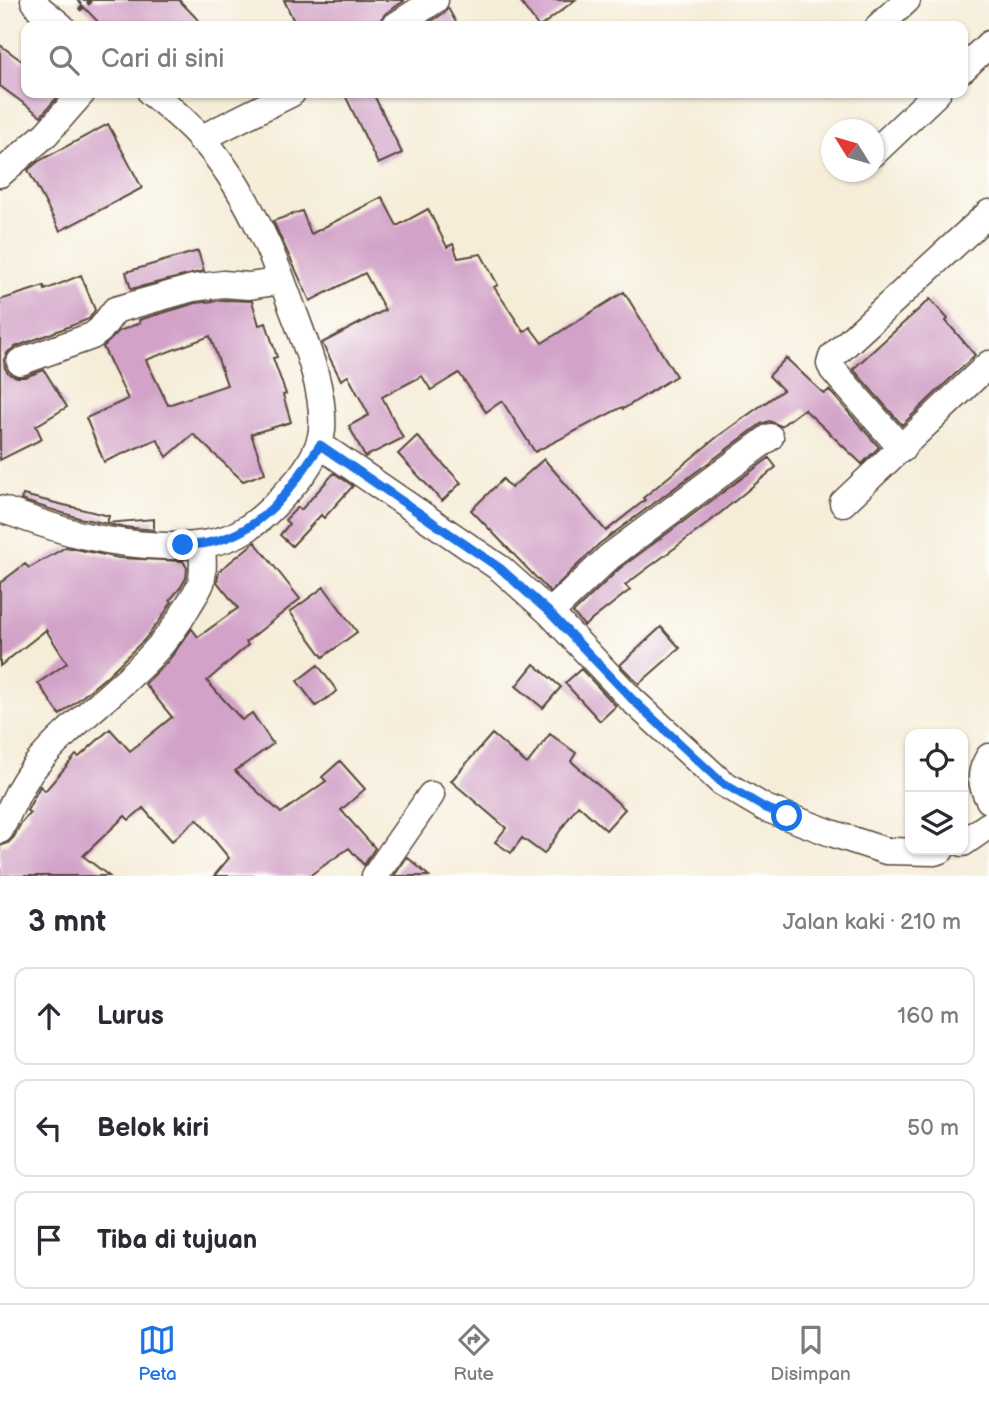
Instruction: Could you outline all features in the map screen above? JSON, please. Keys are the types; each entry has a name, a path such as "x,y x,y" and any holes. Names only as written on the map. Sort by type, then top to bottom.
{"street":[{"path":"34,0 55,21"},
{"path":"403,21 435,0"},
{"path":"884,21 907,0"},
{"path":"968,64 989,44"},
{"path":"0,174 46,134 78,98"},
{"path":"0,509 85,536 145,544 202,545 234,536 268,513 295,485 320,445 320,399 309,357 268,283 248,208 222,163 178,114 157,98"},
{"path":"201,139 282,98"},
{"path":"884,143 932,98"},
{"path":"902,449 833,370 830,364 832,356 989,213"},
{"path":"20,362 92,336 115,310 193,288 268,283"},
{"path":"843,503 989,365"},
{"path":"550,613 609,557 771,437"},
{"path":"320,445 501,569 550,613 632,699 721,782 765,808 886,851 905,851"},
{"path":"0,830 19,789 36,765 75,725 156,651 182,617 201,583 202,545"},
{"path":"989,757 982,768 981,781 989,800"},
{"path":"374,876 431,795"},
{"path":"968,839 989,825"}],"building":[{"path":"77,0 179,0 199,21 97,21"},
{"path":"284,0 404,0 386,13 380,21 294,21"},
{"path":"519,0 575,0 548,21 534,21"},
{"path":"448,8 455,21 432,21"},
{"path":"0,45 21,60 21,98 57,98 41,116 0,86"},
{"path":"346,98 375,98 402,153 378,164"},
{"path":"108,124 142,188 60,231 28,170 39,161"},
{"path":"382,197 397,226 428,209 447,247 453,244 458,258 481,254 498,285 494,287 524,332 530,327 542,343 624,292 676,376 623,409 622,407 535,452 502,401 486,412 459,373 431,390 422,376 382,397 403,438 365,457 349,426 369,415 348,376 341,380 322,343 385,310 365,273 310,301 273,221 302,211 311,234"},
{"path":"198,251 204,271 131,289 126,272"},
{"path":"81,275 95,310 89,319 15,347 8,352 4,360 9,374 17,377 44,370 67,407 36,426 42,439 0,460 0,300 44,286 45,290"},
{"path":"930,299 975,355 902,425 853,369"},
{"path":"252,301 259,325 266,323 277,357 273,358 286,394 283,395 291,422 251,434 265,473 243,481 193,434 167,457 157,439 104,462 86,418 128,399 103,347 119,331 140,323 139,320 196,303","holes":["210,336 227,385 168,405 146,360"]},
{"path":"786,358 824,394 829,390 879,447 862,464 804,409 781,426 769,421 761,424 599,544 550,592 471,510 503,479 511,488 544,459 606,531 717,437 783,390 769,376"},
{"path":"417,436 461,483 442,501 398,454"},
{"path":"769,458 776,467 707,524 625,585 630,590 584,626 573,613 619,569"},
{"path":"334,473 353,486 324,518 321,515 292,546 280,535 289,524 285,520 298,507 301,510"},
{"path":"23,495 109,516 107,523 154,519 154,530 123,527 79,518 21,500"},
{"path":"255,542 300,599 246,642 248,645 207,681 242,720 252,713 273,744 235,771 281,813 326,781 322,777 340,761 365,789 341,810 375,848 364,865 349,848 309,876 214,876 229,858 197,819 172,841 143,808 129,820 125,816 83,856 109,876 0,876 0,846 14,837 30,813 27,811 40,786 45,791 76,755 79,757 110,729 130,751 172,717 145,684 168,661 192,629 198,637 238,608 217,582 219,571"},
{"path":"66,547 119,558 183,561 187,568 181,587 144,640 106,677 60,715 38,683 67,663 46,630 0,666 0,583 25,564 29,568"},
{"path":"324,587 357,632 323,657 290,612"},
{"path":"661,627 680,648 639,684 620,665"},
{"path":"534,664 561,687 543,708 516,686"},
{"path":"318,665 337,691 316,706 297,681"},
{"path":"581,669 616,706 600,721 565,683"},
{"path":"492,734 527,764 550,734 576,753 571,761 625,809 606,830 578,805 544,854 522,838 511,853 495,842 506,828 451,781"},
{"path":"407,857 429,876 394,876"}],"route":[{"path":"183,545 202,545 234,536 268,513 295,485 320,445 501,569 550,613 632,699 721,782 765,808 787,816"}]}
